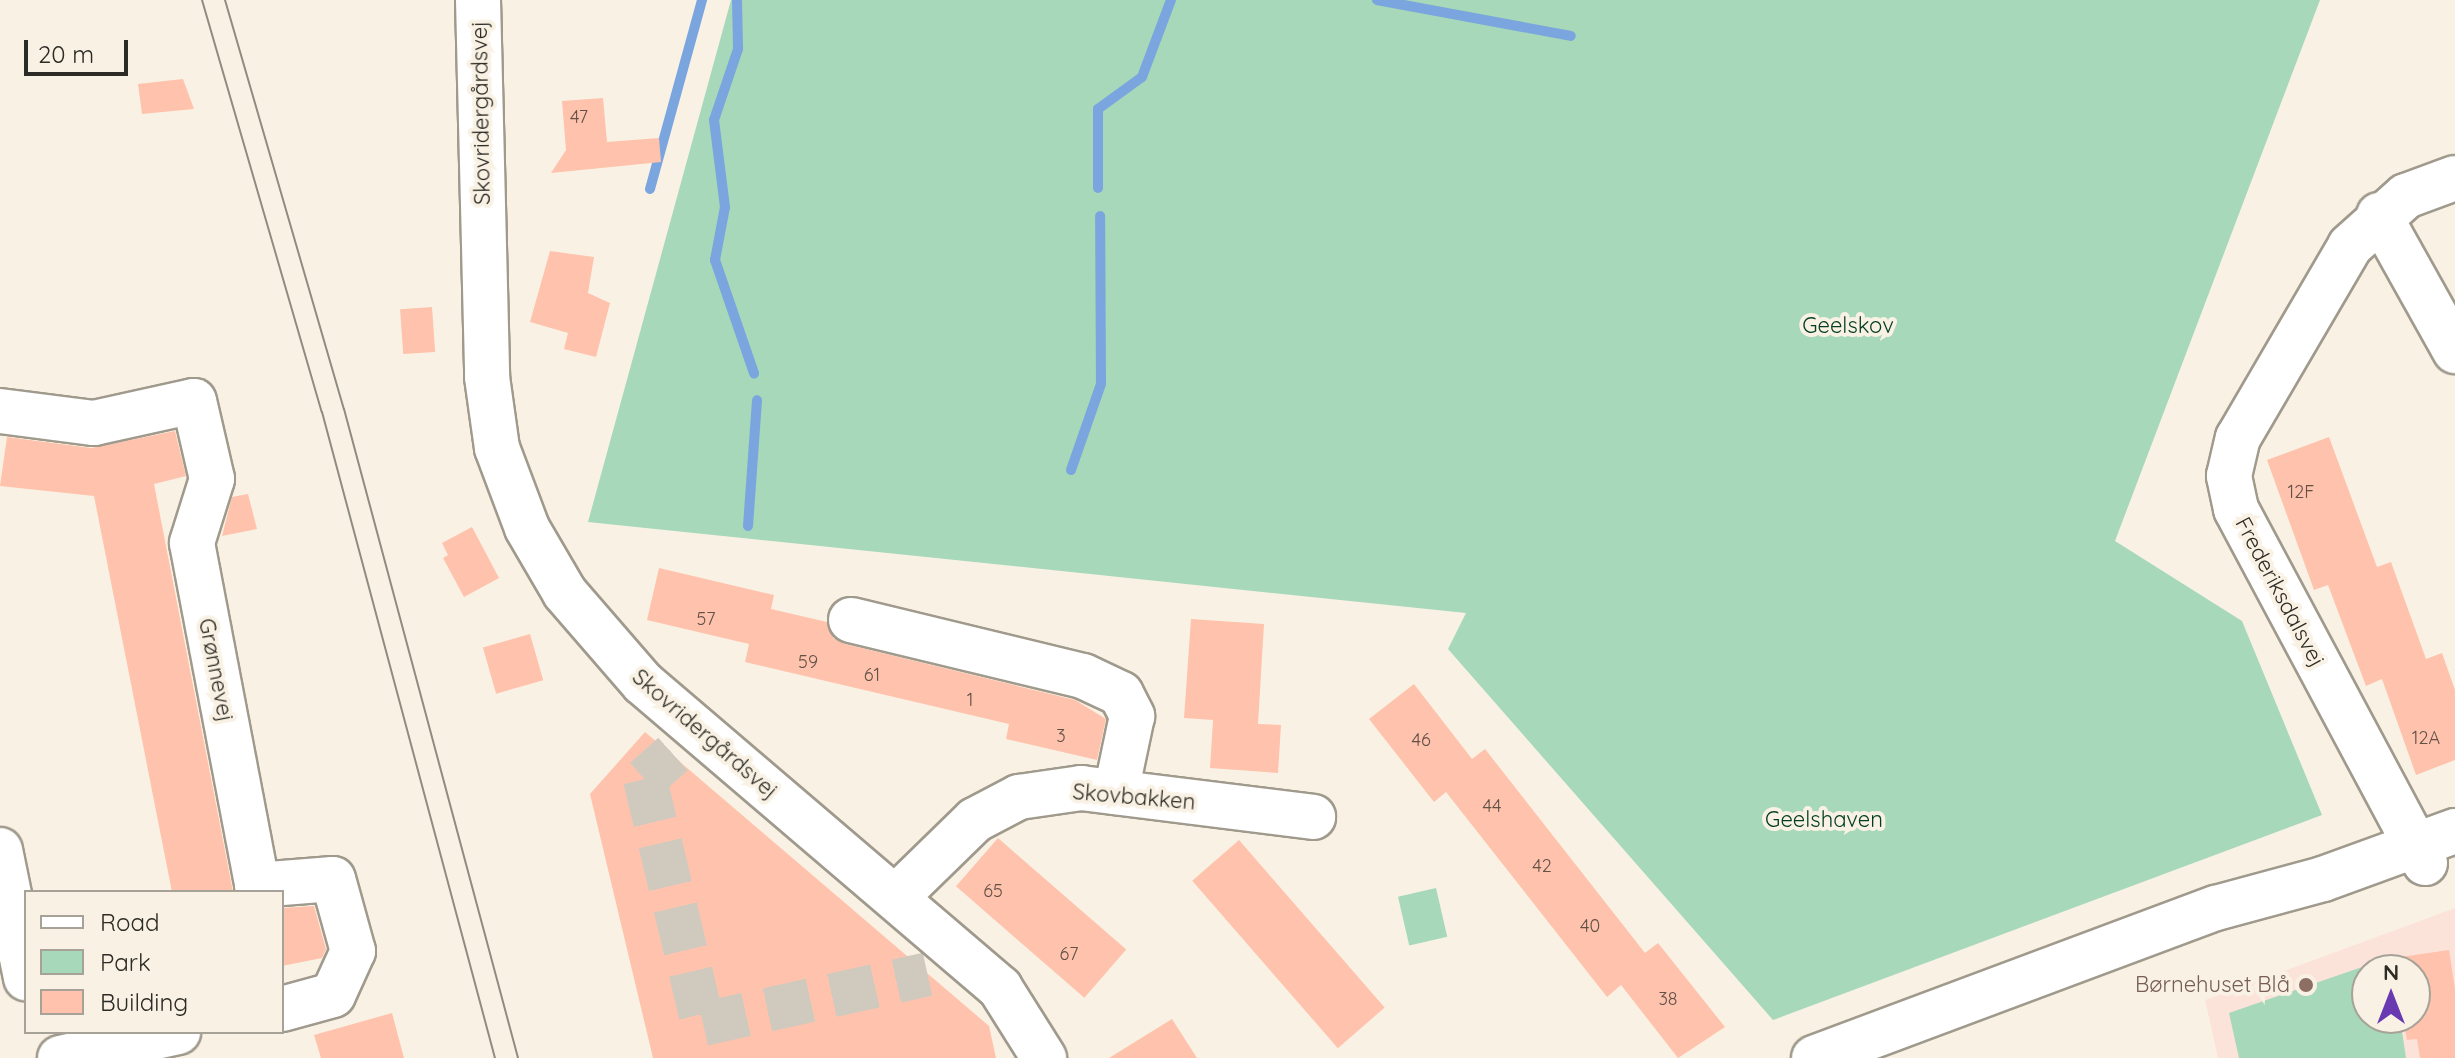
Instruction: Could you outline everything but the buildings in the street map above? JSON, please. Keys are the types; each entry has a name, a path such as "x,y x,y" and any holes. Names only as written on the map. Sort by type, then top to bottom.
{"street":[{"name":"Skovridergårdsvej","path":"478,0 487,377 497,448 527,528 565,593 643,683 685,743 896,897 1000,988 1044,1058"},
{"name":"Frederiksdalsvej","path":"2438,848 2236,509 2229,476 2238,438 2299,325 2350,246 2379,215 2406,196 2455,178"},
{"path":"2379,215 2455,351"},
{"name":"Grønnevej","path":"0,411 94,423 194,401 212,479 192,543 257,885 333,879 353,951 333,995 284,1008"},
{"path":"851,620 1083,676 1121,694 1132,716 1116,792"},
{"name":"Skovbakken","path":"896,897 975,820 1019,797 1081,788 1313,817"},
{"path":"1814,1058 2216,908 2438,848"},
{"path":"1898,1058 2438,848"},
{"path":"0,850 24,968"},
{"path":"37,1034 42,1058"},
{"path":"60,1058 169,1034"}],"shaded area":[{"name":"Børnehuset Blå","path":"2455,908 2455,1058 2218,1058 2205,1000"}],"green space":[{"name":"Geelskov","path":"731,0 2320,0 2115,541 2242,621 2322,815 1773,1020 1448,649 1466,613 588,522"},
{"path":"1436,888 1447,937 1409,945 1398,897"},
{"path":"2351,971 2351,1034 2402,1034 2406,1058 2239,1058 2229,1013"}],"waterway":[{"path":"650,189 702,0"},
{"path":"737,0 738,49 714,120 725,207 715,260 754,373"},
{"path":"1098,188 1098,109 1142,77 1171,0"},
{"path":"1377,0 1571,36"},
{"path":"1071,470 1101,384 1100,216"},
{"path":"748,526 757,400"}],"tunnel":[{"path":"673,754 645,779 703,1024 928,974"}],"tram line":[{"path":"202,0 322,412 495,1058"},
{"path":"225,0 344,409 518,1058"}],"place":[{"name":"Børnehuset Blå","path":"2306,985"}],"park label":[{"name":"Geelshaven","path":"1824,820"}]}
